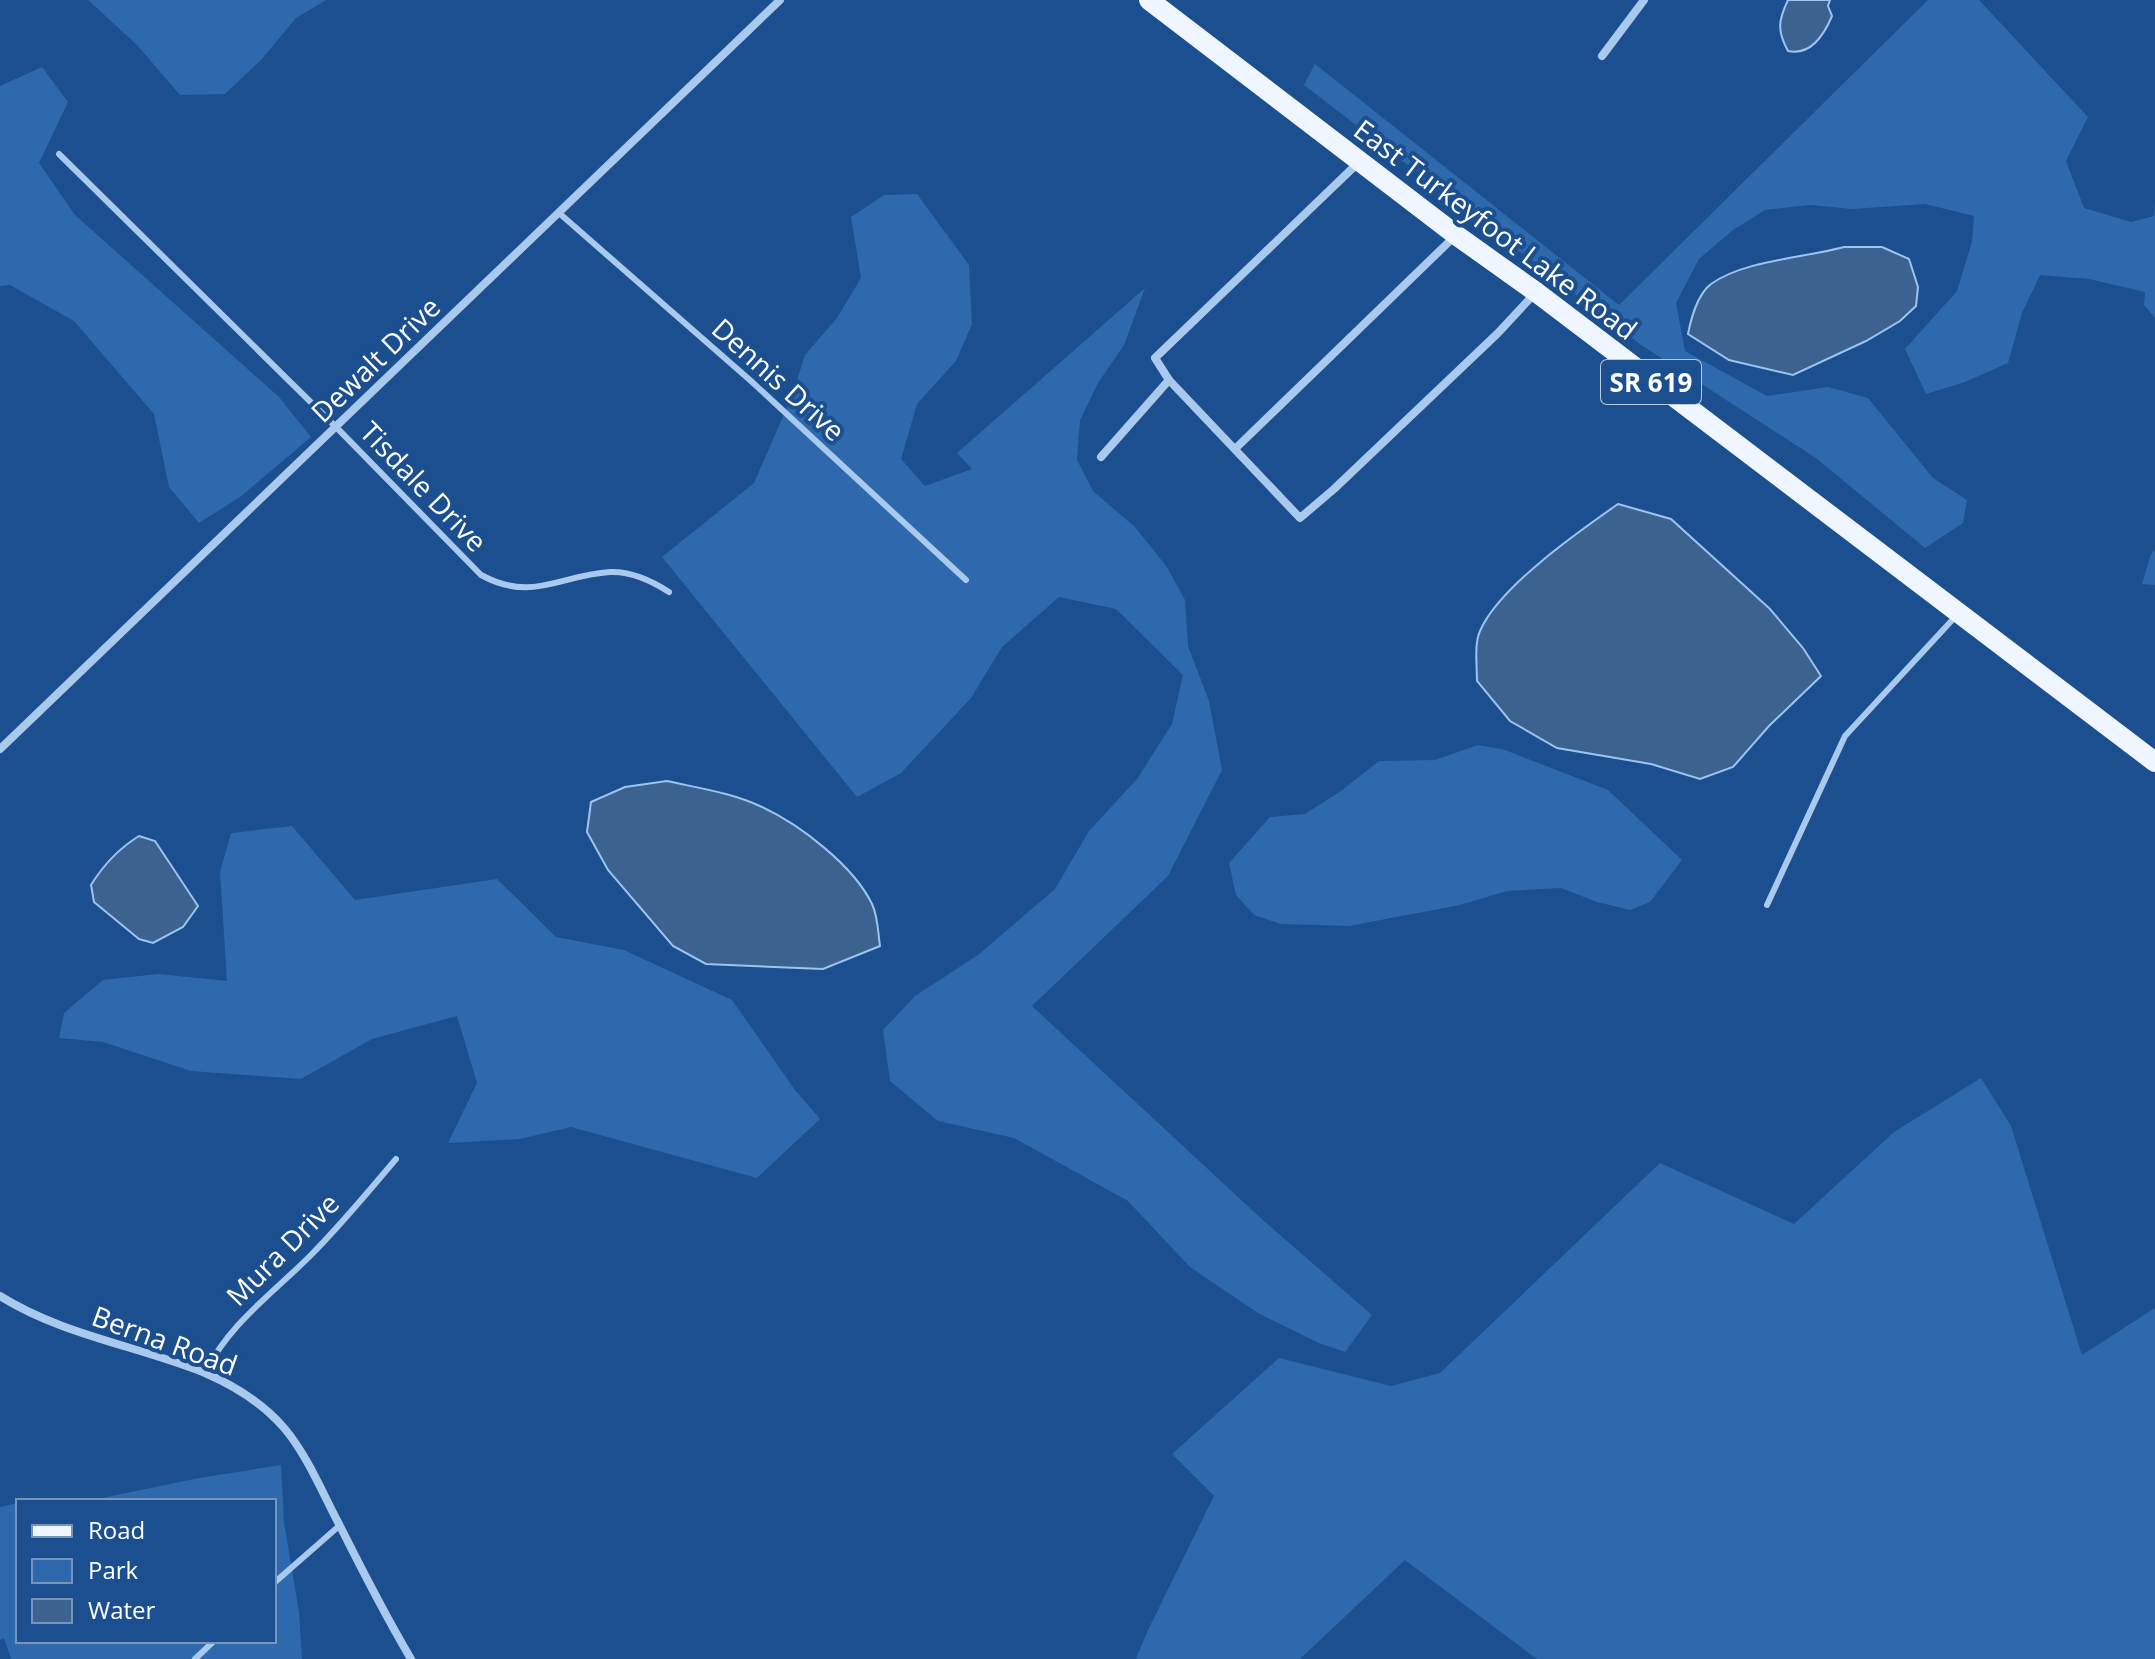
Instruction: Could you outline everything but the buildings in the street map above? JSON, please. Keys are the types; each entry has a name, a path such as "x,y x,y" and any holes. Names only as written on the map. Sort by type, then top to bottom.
{"main road":[{"name":"East Turkeyfoot Lake Road","path":"1149,0 2155,762"}],"street":[{"name":"Dewalt Drive","path":"0,749 780,0"},
{"path":"1602,56 1644,0"},
{"path":"1360,161 1155,358 1169,380 1300,518 1487,344 1536,292"},
{"path":"1236,448 1456,235"},
{"path":"1101,457 1169,380"},
{"name":"Berna Road","path":"0,1296 29,1312 80,1332 205,1373 249,1396 287,1431 308,1463 386,1618 411,1659"}],"lane":[{"name":"Tisdale Drive","path":"59,154 481,575 500,585 518,589 612,571 654,582 669,592"},
{"name":"Dennis Drive","path":"559,213 751,381 966,580"},
{"path":"1767,905 1845,736 1957,614"},
{"name":"Mura Drive","path":"205,1373 218,1348 241,1320 328,1237 396,1159"},
{"path":"276,1581 339,1526"},
{"path":"195,1659 212,1643"}],"green space":[{"path":"88,0 326,0 296,18 261,60 225,94 180,95 137,45"},
{"path":"1928,0 1979,0 2088,117 2066,161 2084,208 2131,222 2154,216 2155,201 2155,318 2144,305 2145,292 2089,279 2040,275 2022,313 2008,363 1965,382 1926,394 1905,349 1957,291 1972,242 1974,216 1925,204 1852,209 1811,205 1765,210 1733,230 1699,259 1676,303 1685,351 1767,396 1828,387 1868,398 1933,478 1967,500 1963,523 1925,548 1816,458 1641,345 1304,85 1315,64 1619,305"},
{"path":"42,67 68,102 39,163 75,215 279,397 311,437 240,497 199,523 169,487 154,414 74,321 10,285 0,286 0,86"},
{"path":"917,194 969,265 972,324 956,361 917,404 901,459 925,486 972,469 957,453 1145,288 1124,345 1098,383 1080,420 1077,460 1093,491 1135,527 1167,567 1185,600 1188,646 1209,701 1222,770 1168,876 1032,1006 1265,1222 1372,1315 1345,1352 1319,1343 1258,1313 1190,1267 1128,1201 1014,1138 938,1121 890,1081 883,1030 915,996 978,955 1055,889 1089,831 1137,779 1172,724 1183,675 1116,609 1059,597 1002,647 971,698 901,773 857,797 662,557 754,483 792,396 805,355 837,318 861,278 851,217 884,195"},
{"path":"2155,550 2155,585 2142,584 2151,554"},
{"path":"1478,745 1505,750 1608,790 1682,860 1650,902 1630,910 1597,902 1561,888 1507,891 1460,905 1349,926 1281,924 1254,915 1236,895 1229,863 1270,817 1305,814 1379,761 1435,760"},
{"path":"292,826 355,900 497,879 556,937 624,950 732,1000 795,1090 820,1119 757,1178 571,1127 520,1139 448,1143 477,1083 457,1016 372,1039 301,1079 191,1071 103,1042 59,1038 64,1013 103,980 158,974 227,981 220,872 231,833"},
{"path":"1981,1078 2011,1126 2082,1355 2155,1308 2155,1659 1537,1659 1405,1560 1300,1659 1136,1659 1214,1496 1172,1454 1279,1358 1391,1386 1440,1373 1660,1163 1794,1224 1894,1132"},
{"path":"281,1465 284,1522 299,1612 302,1659 11,1659 4,1638 0,1640 0,1507 16,1503 16,1643 276,1643 276,1499 97,1499"}],"water":[{"path":"1788,0 1830,0 1828,6 1832,16 1821,37 1810,47 1796,52 1788,51 1781,32 1782,14"},
{"path":"1844,247 1882,247 1909,259 1918,287 1916,306 1900,321 1866,341 1793,375 1729,360 1688,334 1702,294 1725,276 1757,265"},
{"path":"1618,504 1671,519 1770,609 1803,648 1821,676 1769,726 1733,767 1700,779 1651,764 1557,748 1510,721 1477,681 1477,642 1490,614 1521,579"},
{"path":"667,781 751,802 808,835 839,861 863,889 876,914 880,946 823,969 706,964 673,946 608,870 587,832 591,802 625,787"},
{"path":"139,836 155,841 198,906 183,927 153,943 139,939 94,902 91,885 112,858"}]}
